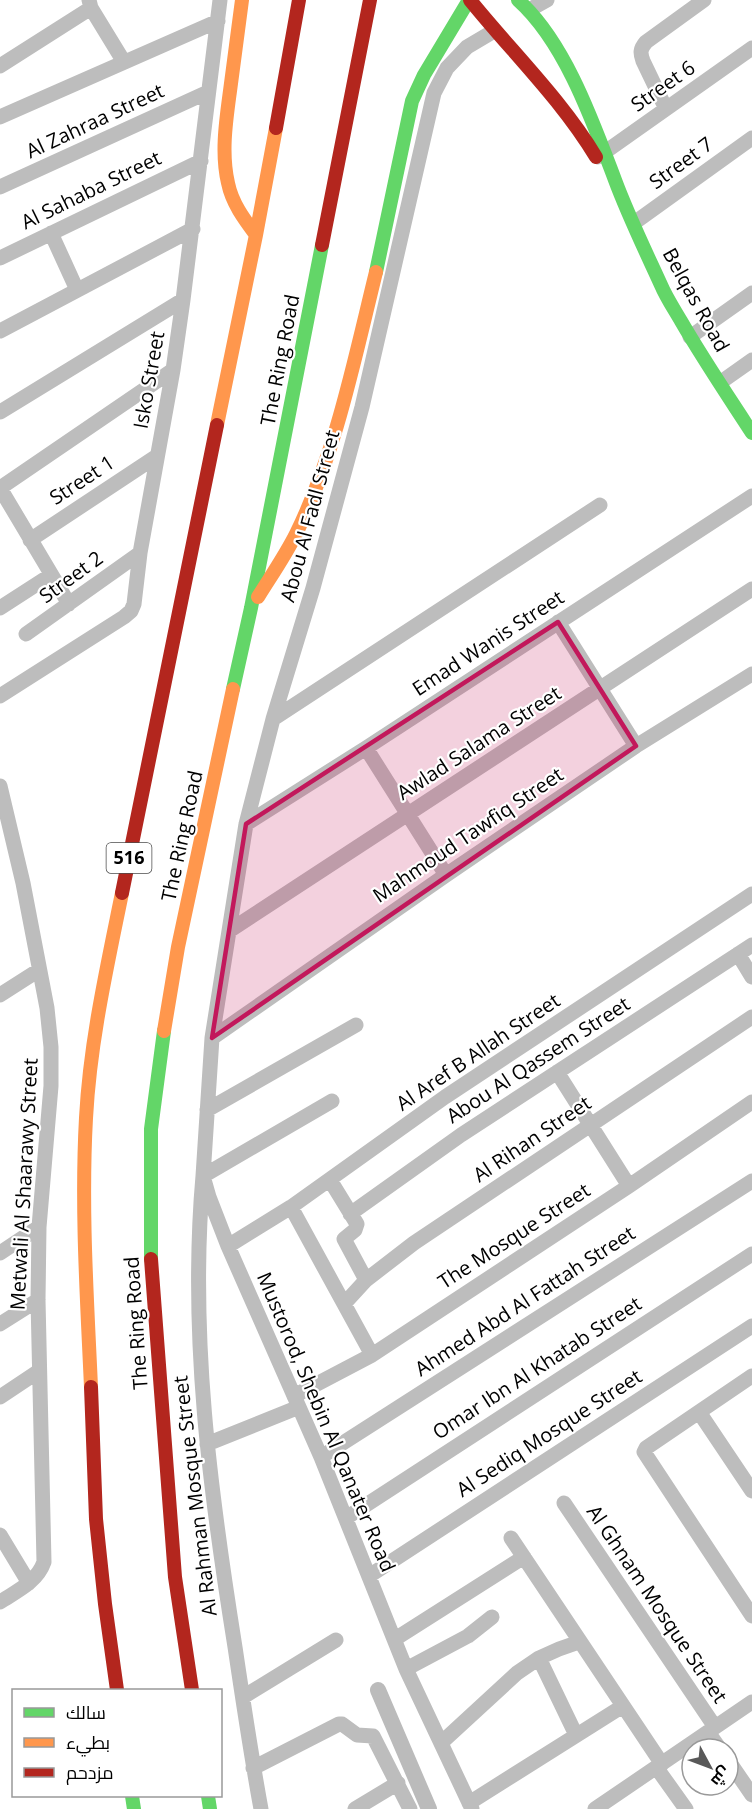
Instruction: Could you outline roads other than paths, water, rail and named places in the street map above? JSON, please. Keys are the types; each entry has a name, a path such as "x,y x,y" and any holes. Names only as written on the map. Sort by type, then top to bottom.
{"main road":[{"path":"242,0 225,138 224,165 228,186 235,204 256,236"},
{"name":"516","path":"117,1689 96,1519 85,1246 86,1116 103,988 256,236 299,0"},
{"name":"The Ring Road","path":"192,1689 175,1577 151,1267 151,1129 158,1068 178,947 251,608 370,0"},
{"path":"251,608 295,536 315,493 328,457 379,258 412,101 424,75 470,0 601,155"},
{"path":"523,5 544,29 565,63 601,155"},
{"name":"Belqas Road","path":"601,155 615,181 662,288 690,337 752,433"}],"street":[{"name":"Isko Street","path":"0,696 124,617 131,611 134,603 140,553 173,370 183,300 220,0"},
{"path":"523,5 547,0"},
{"path":"666,109 643,61 641,47 704,0"},
{"path":"0,66 90,4 124,62"},
{"path":"0,117 218,21"},
{"name":"Abou Al Fadl Street","path":"212,1038 246,824 273,719 313,588 362,407 434,93 447,68 467,47 494,31"},
{"name":"Street 6","path":"601,155 752,48"},
{"name":"Al Zahraa Street","path":"0,187 208,92"},
{"name":"Street 7","path":"634,223 752,138"},
{"name":"Al Sahaba Street","path":"0,258 201,161"},
{"path":"0,330 193,229"},
{"path":"51,233 77,290"},
{"path":"690,337 752,293"},
{"path":"0,412 183,300"},
{"path":"721,382 752,360"},
{"path":"69,604 0,488 173,370"},
{"name":"Street 1","path":"30,540 157,456"},
{"name":"Emad Wanis Street","path":"246,824 752,496"},
{"path":"273,719 600,505"},
{"name":"Street 2","path":"26,634 140,553"},
{"path":"0,608 51,575"},
{"name":"Awlad Salama Street","path":"229,931 752,589"},
{"path":"558,622 636,746"},
{"name":"Mahmoud Tawfiq Street","path":"212,1038 636,746 752,674"},
{"path":"366,748 446,875"},
{"name":"Metwali Al Shaarawy Street","path":"0,786 6,842 23,883 47,1008 51,1047 51,1086 39,1227 38,1300 45,1553 41,1571 29,1583"},
{"name":"Al Aref B Allah Street","path":"228,1246 291,1207 445,1097 752,894"},
{"name":"Abou Al Qassem Street","path":"350,1214 461,1135 752,945"},
{"path":"738,954 752,977"},
{"path":"0,995 39,970"},
{"name":"Al Rihan Street","path":"344,1304 366,1280 414,1243 752,1017"},
{"path":"207,1110 356,1024"},
{"name":"Mustorod, Shebin Al Qanater Road","path":"212,1038 203,1176 209,1197 228,1246 321,1457 406,1669 470,1806"},
{"path":"557,1072 629,1186"},
{"path":"203,1176 332,1101"},
{"name":"The Mosque Street","path":"207,1444 296,1401 372,1355 752,1102"},
{"name":"Al Rahman Mosque Street","path":"203,1176 198,1276 207,1444 217,1539 261,1809"},
{"path":"330,1180 357,1224 357,1227 344,1239 366,1280"},
{"name":"Ahmed Abd Al Fattah Street","path":"321,1457 752,1181"},
{"path":"291,1207 372,1355"},
{"path":"0,1253 39,1227"},
{"name":"Omar Ibn Al Khatab Street","path":"346,1518 752,1254"},
{"path":"0,1324 38,1300"},
{"name":"Al Sediq Mosque Street","path":"369,1576 752,1326"},
{"path":"0,1397 39,1371"},
{"path":"752,1376 644,1452 752,1616"},
{"path":"699,1412 752,1491"},
{"name":"Al Ghnam Mosque Street","path":"564,1503 715,1737"},
{"path":"0,1535 29,1583 0,1602"},
{"path":"511,1538 622,1706 686,1809"},
{"path":"395,1639 524,1557"},
{"path":"406,1669 468,1636 492,1617"},
{"path":"243,1696 336,1640"},
{"path":"441,1743 517,1673 558,1648 579,1642"},
{"path":"539,1658 576,1735"},
{"path":"602,1807 752,1702"},
{"path":"470,1806 622,1706"},
{"path":"253,1768 339,1724 344,1725 357,1735 372,1736 410,1809"},
{"path":"740,1778 752,1795"},
{"path":"355,1809 398,1783"}],"waterway":[{"path":"378,1690 429,1809"}]}
